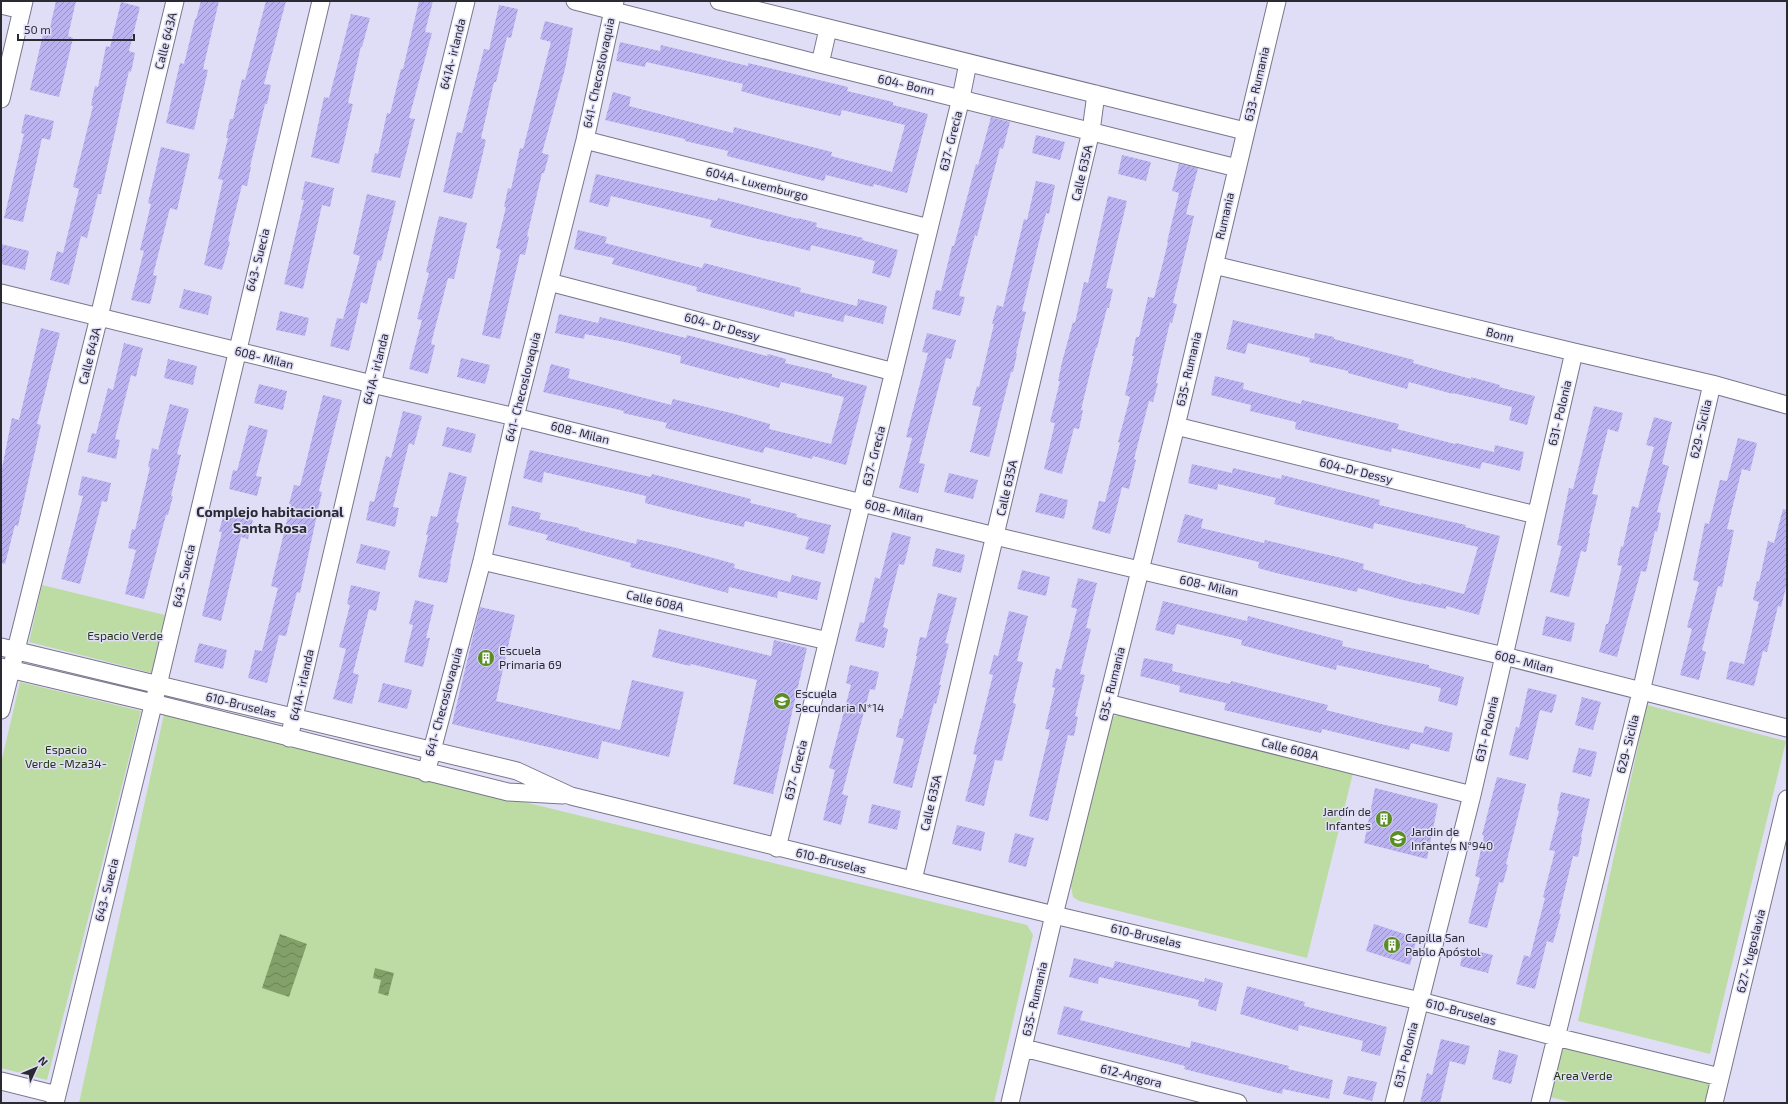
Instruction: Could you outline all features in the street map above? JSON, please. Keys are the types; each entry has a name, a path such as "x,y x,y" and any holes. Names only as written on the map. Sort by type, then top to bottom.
{"street":[{"name":"Calle 643A","path":"1,710 8,649 99,317 175,1"},
{"name":"643- Suecia","path":"56,1099 158,685 321,1"},
{"name":"641A- irlanda","path":"289,738 372,384 466,1"},
{"name":"604- Bonn","path":"575,1 614,6 820,64 1237,168"},
{"path":"719,1 1245,131"},
{"name":"633- Rumania","path":"1237,168 1277,1"},
{"path":"1,5 23,6 1,99"},
{"name":"641- Checoslovaquia","path":"426,773 482,561 515,417 585,140 614,6"},
{"path":"820,64 828,29"},
{"name":"637- Grecia","path":"777,848 961,98 968,63"},
{"name":"Calle 635A","path":"913,880 1091,131 1096,94"},
{"name":"604A- Luxemburgo","path":"585,140 929,228"},
{"name":"Rumania","path":"1214,265 1237,168"},
{"name":"Bonn","path":"1214,265 1712,384 1787,405"},
{"name":"635- Rumania","path":"1010,1103 1054,915 1141,570 1214,265"},
{"name":"604- Dr Dessy","path":"549,282 894,372"},
{"name":"608- Milan","path":"1,293 372,384 515,417 995,536 1504,656 1787,728"},
{"name":"631- Polonia","path":"1394,1103 1472,795 1574,352"},
{"name":"629- Sicilia","path":"1540,1103 1641,692 1712,384"},
{"name":"604-Dr Dessy","path":"1176,426 1536,515"},
{"name":"Calle 608A","path":"482,561 828,641"},
{"name":"610-Bruselas","path":"8,649 517,771 571,796"},
{"name":"610-Bruselas","path":"6,668 153,703 426,773 508,792 571,796 777,848 1054,915 1420,1001 1720,1077"},
{"name":"Calle 608A","path":"1107,703 1472,795"},
{"name":"627- Yugoslavia","path":"1714,1103 1786,809"},
{"name":"612-Angora","path":"1024,1048 1238,1103"},
{"path":"1,1082 56,1099"}],"green space":[{"name":"Espacio Verde","path":"42,585 165,615 152,673 29,642"},
{"name":"Espacio Verde -Mza34-","path":"20,682 141,711 47,1080 1,1068 1,763"},
{"path":"1647,705 1786,741 1710,1054 1578,1021"},
{"path":"164,714 1027,925 1033,935 994,1103 79,1103"},
{"path":"1125,714 1353,773 1307,958 1079,901 1073,897 1071,886 1108,721 1114,716"},
{"name":"Area Verde","path":"1564,1045 1713,1080 1708,1103 1575,1103 1550,1097"}],"water":[{"path":"280,934 307,944 289,997 262,988"},
{"path":"375,968 394,973 388,996 378,993 381,980 373,978"}],"building":[{"path":"56,1 76,1 68,36 73,38 59,97 30,90 44,30 49,32"},
{"path":"201,1 219,1 203,69 208,70 194,130 166,123 180,63 184,64"},
{"path":"266,1 286,1 264,84 271,85 267,104 265,104 247,186 242,185 228,241 230,242 222,270 204,265 223,180 218,179 228,138 226,138 230,119 233,119 242,79 245,80"},
{"path":"419,1 433,1 425,32 432,33 409,118 415,119 400,178 371,172 375,153 378,154 387,113 390,114 401,69 403,69"},
{"path":"121,2 140,7 129,51 135,53 131,72 129,71 101,194 98,194 87,238 81,236 69,285 50,280 57,251 63,253 79,189 73,187 93,106 91,105 95,86 98,87 106,46 110,47"},
{"path":"499,5 518,9 511,38 507,37 496,82 494,82 481,138 486,140 472,199 443,192 457,132 462,133 484,49 489,50"},
{"path":"351,14 370,18 362,47 361,46 348,103 353,104 339,164 311,157 324,97 329,98"},
{"path":"545,21 573,28 565,69 542,153 549,155 544,173 542,173 527,236 529,237 525,255 520,254 500,339 482,335 501,250 496,248 506,207 504,207 508,188 511,189 520,148 523,149 551,42 540,39"},
{"path":"620,42 660,51 661,45 748,66 748,63 848,87 847,91 893,102 893,105 928,114 907,193 874,184 873,187 826,175 824,181 727,156 728,151 685,141 685,139 605,120 613,92 631,97 629,106 733,133 734,127 832,152 831,156 892,172 905,125 842,110 840,116 782,102 741,91 743,84 646,62 645,67 616,61"},
{"path":"25,114 54,121 50,140 42,138 23,222 4,218 24,134 21,133"},
{"path":"991,117 1010,122 1003,149 1000,148 977,236 975,235 959,296 965,297 960,316 932,309 936,290 941,291 952,246 954,246 976,164 978,165"},
{"path":"1036,135 1065,142 1060,160 1032,153"},
{"path":"161,147 190,154 177,210 170,208 153,275 157,276 150,304 131,300 144,251 140,250 151,204 148,203"},
{"path":"1122,155 1151,162 1146,181 1118,174"},
{"path":"1179,164 1198,168 1186,214 1194,216 1173,303 1177,304 1172,323 1170,322 1153,402 1149,401 1134,459 1136,460 1129,489 1122,487 1110,534 1092,529 1099,501 1105,502 1120,443 1118,442 1130,397 1125,395 1134,356 1132,356 1136,337 1139,337 1148,297 1154,298 1168,242 1179,193 1172,191"},
{"path":"596,174 717,201 718,198 798,218 817,223 816,227 863,238 862,240 898,250 890,278 872,273 875,261 811,245 810,251 770,242 710,227 712,220 611,196 608,207 589,202"},
{"path":"305,181 334,188 330,207 322,205 303,289 284,284 304,200 301,200"},
{"path":"1036,181 1055,185 1049,214 1046,213 1022,311 1026,312 1013,372 1011,372 989,457 970,452 981,407 972,405 977,386 979,387 997,305 1003,307 1024,219 1027,220"},
{"path":"367,194 396,201 381,261 378,260 367,304 361,302 349,351 330,346 337,318 343,319 360,256 353,254"},
{"path":"1108,196 1127,201 1106,288 1113,289 1109,308 1107,308 1096,348 1081,410 1083,410 1079,429 1074,428 1062,474 1044,469 1055,423 1050,422 1060,381 1058,381 1062,362 1073,322 1075,323 1084,282 1088,283"},
{"path":"439,216 467,223 454,279 448,278 431,344 435,345 428,374 409,369 422,320 417,319 429,273 426,272"},
{"path":"578,230 607,237 605,243 702,268 704,263 801,288 800,292 857,306 858,299 887,306 883,324 845,315 843,322 795,311 794,317 696,291 697,287 612,264 614,258 574,249"},
{"path":"1,244 29,251 25,270 1,264"},
{"path":"184,289 212,296 208,315 179,308"},
{"path":"280,311 309,318 305,336 276,330"},
{"path":"559,314 598,323 600,317 686,338 687,335 767,356 768,354 786,359 785,363 832,374 832,377 867,386 846,465 813,456 812,459 765,447 763,453 665,428 667,423 623,413 624,411 543,392 551,364 570,369 568,378 671,405 673,399 731,413 770,424 769,429 831,444 844,397 781,382 779,388 739,377 739,379 680,363 681,356 624,342 585,334 584,339 555,333"},
{"path":"1233,320 1314,339 1315,333 1334,337 1334,339 1414,360 1413,363 1471,379 1471,377 1500,385 1499,387 1535,396 1527,425 1509,420 1512,407 1453,394 1409,382 1407,389 1348,373 1348,371 1309,362 1310,358 1248,343 1245,354 1226,349"},
{"path":"41,328 60,333 37,424 41,425 18,526 15,525 5,564 1,563 1,473 12,418 19,420"},
{"path":"927,333 956,340 951,359 946,358 919,463 925,464 918,493 899,488 912,438 906,437 928,353 922,352"},
{"path":"124,343 143,348 136,377 131,375 115,439 120,440 116,459 87,452 92,433 96,434 108,388 113,390"},
{"path":"461,358 490,365 485,384 457,377"},
{"path":"168,359 197,366 193,385 164,378"},
{"path":"1215,376 1244,383 1243,389 1301,404 1302,400 1399,424 1397,429 1455,444 1494,452 1495,445 1524,452 1520,471 1482,462 1480,469 1392,448 1391,452 1295,429 1296,422 1250,411 1251,405 1211,395"},
{"path":"259,384 287,391 283,410 254,403"},
{"path":"323,395 342,400 319,491 322,492 300,593 297,592 286,636 279,635 267,683 248,678 255,650 262,651 278,588 271,586 291,504 289,504 294,485 300,486"},
{"path":"170,404 189,409 177,454 181,455 171,496 173,496 168,515 166,515 144,599 125,594 136,550 128,548 132,529 135,530 150,467 148,467 152,448 158,450"},
{"path":"1594,406 1623,413 1618,432 1608,429 1592,494 1598,495 1586,552 1581,551 1569,597 1550,592 1562,546 1557,545 1569,488 1573,489"},
{"path":"403,411 422,416 414,445 409,443 393,507 399,508 395,527 366,520 370,501 374,502 386,456 391,458"},
{"path":"1654,417 1672,422 1662,464 1669,466 1657,512 1661,513 1657,532 1655,531 1646,572 1641,571 1617,657 1599,652 1606,624 1608,624 1622,566 1617,565 1621,546 1623,547 1632,506 1638,508 1654,447 1646,445"},
{"path":"249,425 268,430 256,476 262,477 257,496 229,489 233,470 237,471"},
{"path":"447,427 476,434 471,453 442,446"},
{"path":"1738,438 1757,443 1750,471 1742,469 1727,529 1734,530 1722,587 1718,586 1702,650 1706,652 1699,680 1680,675 1692,629 1687,627 1699,582 1693,580 1705,523 1709,524 1720,480 1727,481"},
{"path":"530,450 651,477 652,474 751,499 750,503 797,514 796,517 831,525 824,554 805,549 809,537 745,521 744,527 704,518 645,503 646,496 544,472 542,483 523,478"},
{"path":"1192,464 1232,473 1233,468 1281,479 1282,475 1380,500 1379,505 1466,525 1465,527 1500,536 1479,615 1446,606 1446,609 1403,600 1358,588 1357,592 1276,573 1258,568 1259,562 1177,542 1185,514 1203,519 1201,528 1264,543 1265,540 1346,559 1364,564 1363,569 1421,585 1421,583 1464,594 1478,547 1374,523 1373,529 1274,504 1276,498 1218,484 1217,490 1188,483"},
{"path":"449,472 467,477 456,522 459,523 447,583 420,578 418,576 431,516 437,517"},
{"path":"949,473 978,480 973,499 944,492"},
{"path":"82,476 111,483 107,502 102,501 80,584 61,579 83,496 78,495"},
{"path":"1040,493 1068,500 1064,519 1035,512"},
{"path":"512,506 541,513 539,519 579,528 579,530 636,544 637,539 677,548 735,564 734,568 790,582 792,575 821,582 817,600 778,591 777,598 729,587 728,593 630,567 631,563 546,540 548,535 508,525"},
{"path":"1783,509 1787,510 1787,583 1781,607 1778,606 1767,652 1763,651 1754,686 1726,679 1730,661 1744,664 1759,602 1753,600 1757,581 1759,582 1768,541 1774,543"},
{"path":"224,513 253,520 248,539 241,537 221,621 202,616 222,532 219,532"},
{"path":"892,532 911,537 904,565 899,564 883,627 888,629 884,648 855,641 860,622 864,623 875,577 880,579"},
{"path":"361,544 390,551 385,570 356,563"},
{"path":"936,548 965,555 961,573 932,566"},
{"path":"1022,570 1050,577 1046,596 1017,589"},
{"path":"1078,578 1097,583 1086,628 1091,629 1080,674 1085,675 1075,716 1078,717 1074,736 1068,735 1048,821 1029,816 1050,730 1045,729 1055,688 1052,687 1056,668 1061,670 1077,609 1071,607"},
{"path":"351,585 380,592 376,611 369,609 353,673 359,675 352,704 333,699 346,649 339,647 350,605 347,604"},
{"path":"938,593 957,598 945,643 949,644 939,685 941,685 936,704 934,703 912,788 893,783 904,739 896,737 900,718 902,719 920,637 926,638"},
{"path":"415,600 434,605 426,638 430,638 423,667 404,662 413,625 409,624"},
{"path":"1163,601 1247,621 1248,616 1343,641 1342,646 1429,665 1429,668 1464,677 1457,706 1438,701 1441,688 1337,665 1336,670 1241,645 1242,640 1177,624 1174,635 1155,630"},
{"name":"Escuela Primaria 69","path":"480,607 515,615 496,701 620,730 632,680 684,692 669,757 602,741 598,759 452,724"},
{"path":"1009,611 1028,616 1017,661 1023,662 1013,703 1016,704 1002,761 995,760 984,806 965,801 977,755 973,754 993,675 989,674 994,655 998,656"},
{"path":"1546,616 1575,623 1571,642 1542,635"},
{"path":"659,629 771,656 774,640 807,648 773,794 733,784 757,680 691,664 690,666 652,657"},
{"path":"199,643 227,650 223,669 194,662"},
{"path":"1144,658 1173,664 1172,671 1230,684 1231,681 1328,705 1326,710 1385,725 1423,733 1425,726 1453,733 1449,752 1411,743 1409,750 1322,729 1321,733 1224,710 1226,703 1179,692 1180,686 1140,676"},
{"path":"850,665 879,672 875,690 870,689 842,794 848,796 841,825 823,820 835,770 829,768 851,685 846,683"},
{"path":"383,683 412,690 407,709 378,702"},
{"path":"1528,688 1557,695 1552,713 1540,710 1528,760 1509,755 1516,727 1519,728"},
{"path":"1582,697 1601,702 1593,730 1575,725"},
{"path":"1579,748 1597,752 1591,777 1572,772"},
{"path":"1497,777 1526,784 1506,864 1508,865 1503,883 1499,882 1487,928 1468,923 1480,878 1475,876 1484,836 1482,835"},
{"path":"1375,788 1438,804 1427,859 1364,843"},
{"path":"1561,792 1590,799 1578,857 1573,856 1559,914 1561,914 1553,943 1547,941 1535,989 1516,984 1524,955 1530,957 1545,898 1543,897 1555,851 1549,850 1559,811 1557,810"},
{"path":"872,804 901,811 897,830 868,823"},
{"path":"957,825 985,832 981,851 952,844"},
{"path":"1015,833 1034,838 1026,867 1008,862"},
{"name":"Capilla San Pablo Apóstol","path":"1374,924 1417,938 1410,965 1366,951"},
{"path":"1464,948 1493,955 1488,973 1460,966"},
{"path":"1074,958 1113,968 1115,961 1204,982 1205,978 1223,983 1216,1011 1198,1006 1199,1000 1139,986 1099,977 1098,984 1069,977"},
{"path":"1247,986 1305,1002 1304,1006 1387,1027 1380,1056 1361,1051 1363,1041 1299,1025 1298,1031 1240,1014"},
{"path":"1064,1006 1083,1011 1080,1020 1190,1048 1191,1041 1289,1066 1288,1069 1333,1080 1329,1099 1283,1089 1282,1094 1184,1069 1185,1066 1057,1034"},
{"path":"1441,1039 1470,1046 1465,1065 1450,1061 1440,1103 1420,1103 1427,1073 1432,1075"},
{"path":"1499,1050 1518,1055 1511,1084 1492,1079"},
{"path":"1348,1076 1377,1082 1372,1101 1343,1094"}],"place":[{"name":"Escuela Primaria 69","path":"486,658"},
{"name":"Escuela Secundaria N*14","path":"782,701"},
{"name":"Jardín de Infantes","path":"1384,819"},
{"name":"Jardin de Infantes N°940","path":"1398,839"},
{"name":"Capilla San Pablo Apóstol","path":"1392,945"}],"district":[{"name":"Complejo habitacional Santa Rosa","path":"270,520"}]}
